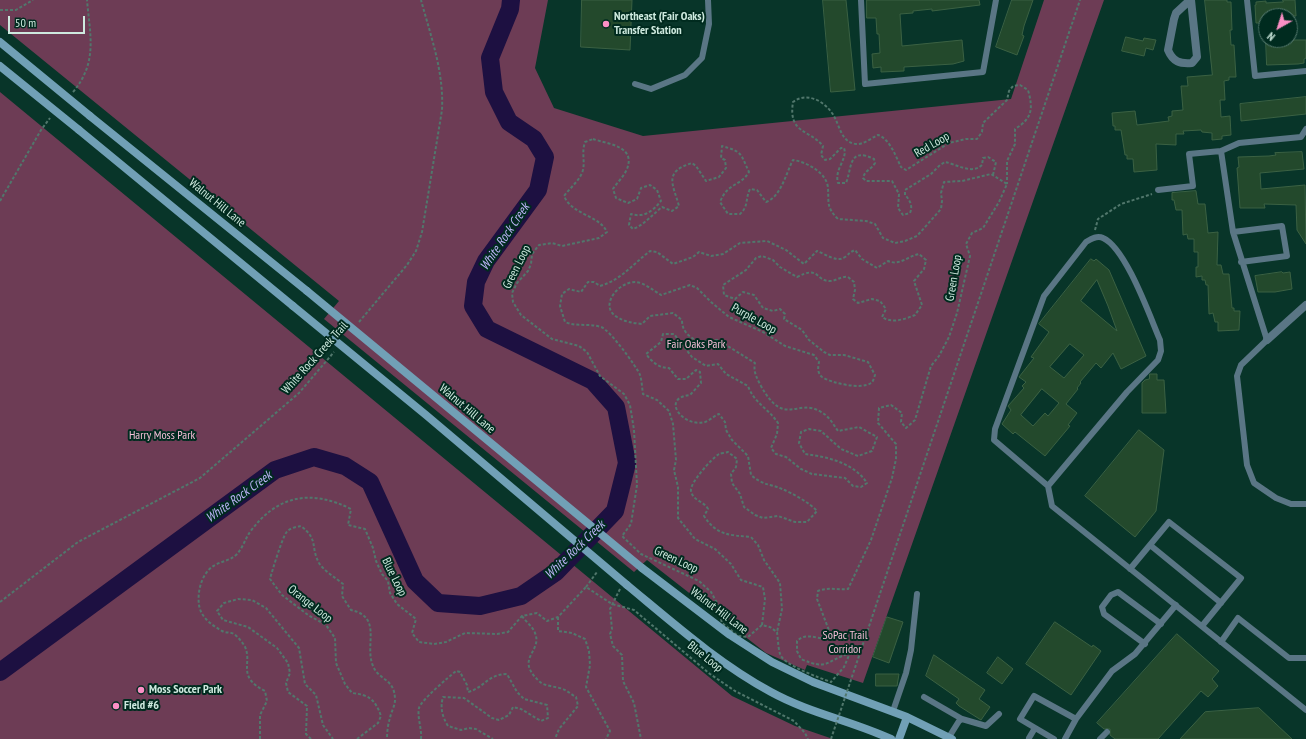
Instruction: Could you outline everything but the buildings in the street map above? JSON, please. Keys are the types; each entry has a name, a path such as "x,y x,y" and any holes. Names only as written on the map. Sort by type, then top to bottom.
{"main road":[{"name":"Walnut Hill Lane","path":"0,42 307,291 642,568 753,651 813,682 893,711 951,738"},
{"path":"0,66 432,420 627,585 726,664 766,689 796,704 891,739"},
{"path":"899,739 907,717"}],"street":[{"path":"1190,0 1197,57 1192,63 1183,64 1175,61 1168,50 1176,13 1190,0"},
{"path":"1266,340 1306,306"}],"lane":[{"path":"635,84 651,89 684,75 702,58 709,24 708,0"},
{"path":"861,0 865,84 983,72 996,0"},
{"path":"1247,0 1255,76 1306,71"},
{"path":"1158,190 1193,186 1189,154 1221,151 1239,144 1301,137 1306,129"},
{"path":"1221,151 1233,232 1240,262 1266,340 1241,365 1237,376 1246,465 1254,483 1276,498 1291,504 1306,504"},
{"path":"1233,232 1282,226 1287,256 1240,262"},
{"path":"1048,486 1127,392 1147,374 1158,360 1162,351 1160,340 1130,270 1112,244 1103,238 1094,237 1086,242 1044,296 995,429 994,440 1048,486 1052,506 1306,710"},
{"path":"1130,569 1169,522 1241,578 1202,626"},
{"path":"1150,545 1221,603"},
{"path":"1145,644 1104,614 1102,607 1111,595 1118,592 1161,624"},
{"path":"893,711 912,650 917,594"},
{"path":"1065,739 1076,719 1112,671 1135,654 1145,644 1176,605"},
{"path":"1221,642 1238,618 1289,658 1306,658"},
{"path":"1054,739 1020,719 1034,696 1076,719"},
{"path":"924,697 962,719 986,726 999,714"},
{"path":"951,738 959,721 962,719"},
{"path":"1029,738 1035,728"},
{"path":"1100,739 1106,732"}],"path":[{"path":"0,10 16,10 33,0"},
{"name":"White Rock Creek Trail","path":"357,324 407,265 416,251 422,232 442,110 443,91 440,71 421,0"},
{"path":"831,739 1080,0"},
{"name":"Red Loop","path":"993,175 996,162 988,157 983,158 982,165 974,169 962,168 945,162 931,174 905,190 905,195 909,199 912,208 910,213 903,216 898,208 899,194 892,181 866,181 863,178 867,169 875,163 874,159 867,155 853,159 850,163 846,183 838,183 836,176 845,155 844,148 841,148 830,159 825,160 821,155 823,146 817,139 799,131 792,116 792,102 798,98 807,97 822,103 833,114 844,138 854,144 862,144 878,135 883,137 892,150 901,168 906,170 949,143 966,139 977,139 982,132 983,123 1007,100 1009,91 1013,86 1020,85 1028,90 1032,101 1028,118 1015,129 1015,144 1007,161 1007,184"},
{"name":"Green Loop","path":"762,625 748,637 738,636 722,623 717,603 711,592 699,581 641,554 622,536 631,524 637,485 634,430 630,405 624,394 600,376 587,352 579,346 552,339 521,315 513,302 512,294 517,283 528,271 531,264 532,254 539,245 552,243 562,246 599,238 607,232 604,225 572,207 564,196 582,172 584,161 582,152 585,142 593,139 620,146 626,152 629,160 626,170 613,189 616,198 628,203 637,199 641,188 650,185 657,190 660,201 656,206 643,215 631,214 629,225 633,229 642,226 647,219 662,207 672,211 679,206 672,184 672,175 676,169 692,163 696,166 706,181 719,177 726,168 725,160 721,158 722,146 736,150 743,156 749,172 745,178 730,186 723,195 720,202 728,214 740,214 746,210 748,203 747,196 750,189 757,190 766,202 772,200 779,191 793,160 803,161 824,176 828,187 827,198 830,211 838,219 866,221 875,224 883,238 895,243 917,236 941,209 941,193 944,182 962,181 993,175"},
{"path":"993,175 1007,184"},
{"name":"Green Loop","path":"778,632 780,655 797,668 831,682 844,668 850,653 821,666 801,659 797,651 797,641 802,636 807,635 828,639 830,633 817,599 818,591 827,588 838,590 848,589 871,540 892,478 896,458 896,444 878,423 879,408 890,405 902,413 901,422 906,428 915,420 931,366 939,356 949,337 957,313 970,256 966,244 972,233 983,228 999,202 1007,184"},
{"path":"1094,237 1098,219 1121,204 1154,193 1158,190"},
{"name":"Purple Loop","path":"762,625 765,599 763,587 741,580 731,564 715,549 695,539 678,518 678,487 674,470 676,460 673,424 669,411 657,400 643,394 640,374 618,342 604,327 589,324 575,326 565,322 560,306 562,294 569,289 581,292 588,282 594,282 600,286 610,283 624,275 628,269 650,251 656,252 672,264 693,257 699,252 711,256 723,254 740,243 767,241 786,250 804,264 817,251 836,259 845,258 849,252 855,250 862,259 877,268 888,261 894,263 905,260 911,255 919,254 926,260 924,269 914,281 922,305 915,315 892,321 882,317 886,309 880,301 872,299 858,303 853,299 855,290 854,282 848,277 841,276 831,282 826,281 816,273 806,273 797,277 780,267 773,260 762,256 756,258 746,270 723,285 724,295 735,300 743,292 754,295 763,308 773,311 780,309 786,314 784,320 802,330 809,340 824,352 830,355 844,355 868,362 875,375 872,383 863,387 841,384 822,376 818,370 819,362 814,355 785,346 763,332 729,317 697,288 690,285 661,295 642,284 635,282 624,285 615,291 610,300 611,309 616,317 628,322 642,324 650,316 673,313 682,320 682,328 685,333 698,342 718,340 755,363 754,370 769,400 783,410 796,410 804,408 820,411 829,418 838,431 859,427 877,437 872,452 858,456 841,449 821,431 809,429 801,432 799,443 805,454 836,460 862,476 867,483 861,487 853,486 845,478 812,474 801,470 786,457 776,454 771,448 778,423 773,414 751,396 748,386 726,374 718,364 706,366 692,357 674,334 663,334 661,342 646,354 651,361 661,367 669,368 678,379 686,379 696,370 700,372 701,383 690,395 683,395 677,400 675,405 677,413 692,422 705,422 720,414 725,422 726,430 732,440 748,456 751,475 761,483 782,489 810,504 817,511 807,522 794,522 778,516 763,518 755,515 744,507 740,494 732,483 731,474 736,468 736,459 728,452 719,454 708,463 691,485 691,491 697,501 706,506 708,509 704,516 713,528 721,533 751,537 758,545 764,560 780,583 782,608 778,632"},
{"name":"White Rock Creek Trail","path":"0,602 78,542 200,478 299,393 338,348"},
{"name":"Blue Loop","path":"260,739 260,715 267,701 265,691 254,686 248,675 245,648 239,638 233,633 223,631 207,621 199,605 199,593 204,575 214,565 231,560 240,551 249,533 261,518 292,499 316,497 337,502 351,509 348,525 364,529 373,548 376,561 382,574 388,581 390,593 397,604 416,619 412,633 419,642 434,644 446,642 465,633 497,634 508,632 522,616"},
{"name":"Orange Loop","path":"357,739 378,723 381,716 379,710 373,700 365,695 352,693 345,684 336,663 335,638 326,625 308,616 282,595 270,579 272,568 286,532 294,527 301,526 310,533 320,565 343,584 342,596 351,610 357,611 367,619 372,634 370,652 373,666 393,686 395,701 386,739"},
{"name":"Blue Loop","path":"558,617 586,587 612,604 634,610 710,674 735,691 794,721 805,733 808,739"},
{"path":"311,739 306,734 306,706 288,692 286,683 290,673 288,663 277,648 268,643 258,633 248,627 222,620 217,611 224,603 238,599 252,600 266,608 283,628 299,648 305,684 316,695 323,725 333,739"},
{"path":"612,604 612,629 610,634 613,646 622,655 623,681 634,703 641,739"},
{"path":"555,739 559,729 578,706 576,697 565,690 540,682 528,666 528,658 535,648 536,639 535,632 522,616 536,613 547,621 558,617 558,631 572,633 585,639 589,650 590,665 586,687 610,731 606,739"},
{"path":"762,625 770,627 778,632"},
{"path":"421,739 422,730 419,721 419,707 428,695 456,671 460,672 464,678 468,692 480,686 492,676 507,674 524,699 547,705 548,718 541,721 521,709 513,707 510,715 499,720 486,716 464,698 443,697 441,705 442,716 448,726 461,730 469,728 476,729 493,739"}],"green space":[{"name":"Fair Oaks Park","path":"0,0 548,0 535,68 554,108 643,136 1011,99 1044,0 1104,0 863,683 807,665 805,670 766,653 647,560 634,572 324,319 339,301 0,25"},
{"name":"Harry Moss Park","path":"0,92 732,696 795,726 833,739 0,739"}],"waterway":[{"name":"White Rock Creek","path":"0,672 275,470 314,457 345,466 370,482 415,581 438,603 480,606 521,596 556,572 615,511 627,463 616,407 593,381 487,329 473,306 476,282 486,261 538,190 545,157 534,139 509,122 494,92 490,58 510,9 511,0"}],"place":[{"name":"Northeast (Fair Oaks) Transfer Station","path":"606,24"},
{"name":"Moss Soccer Park","path":"141,690"},
{"name":"Field #6","path":"116,706"}],"park label":[{"name":"SoPac Trail Corridor","path":"845,643"}]}
